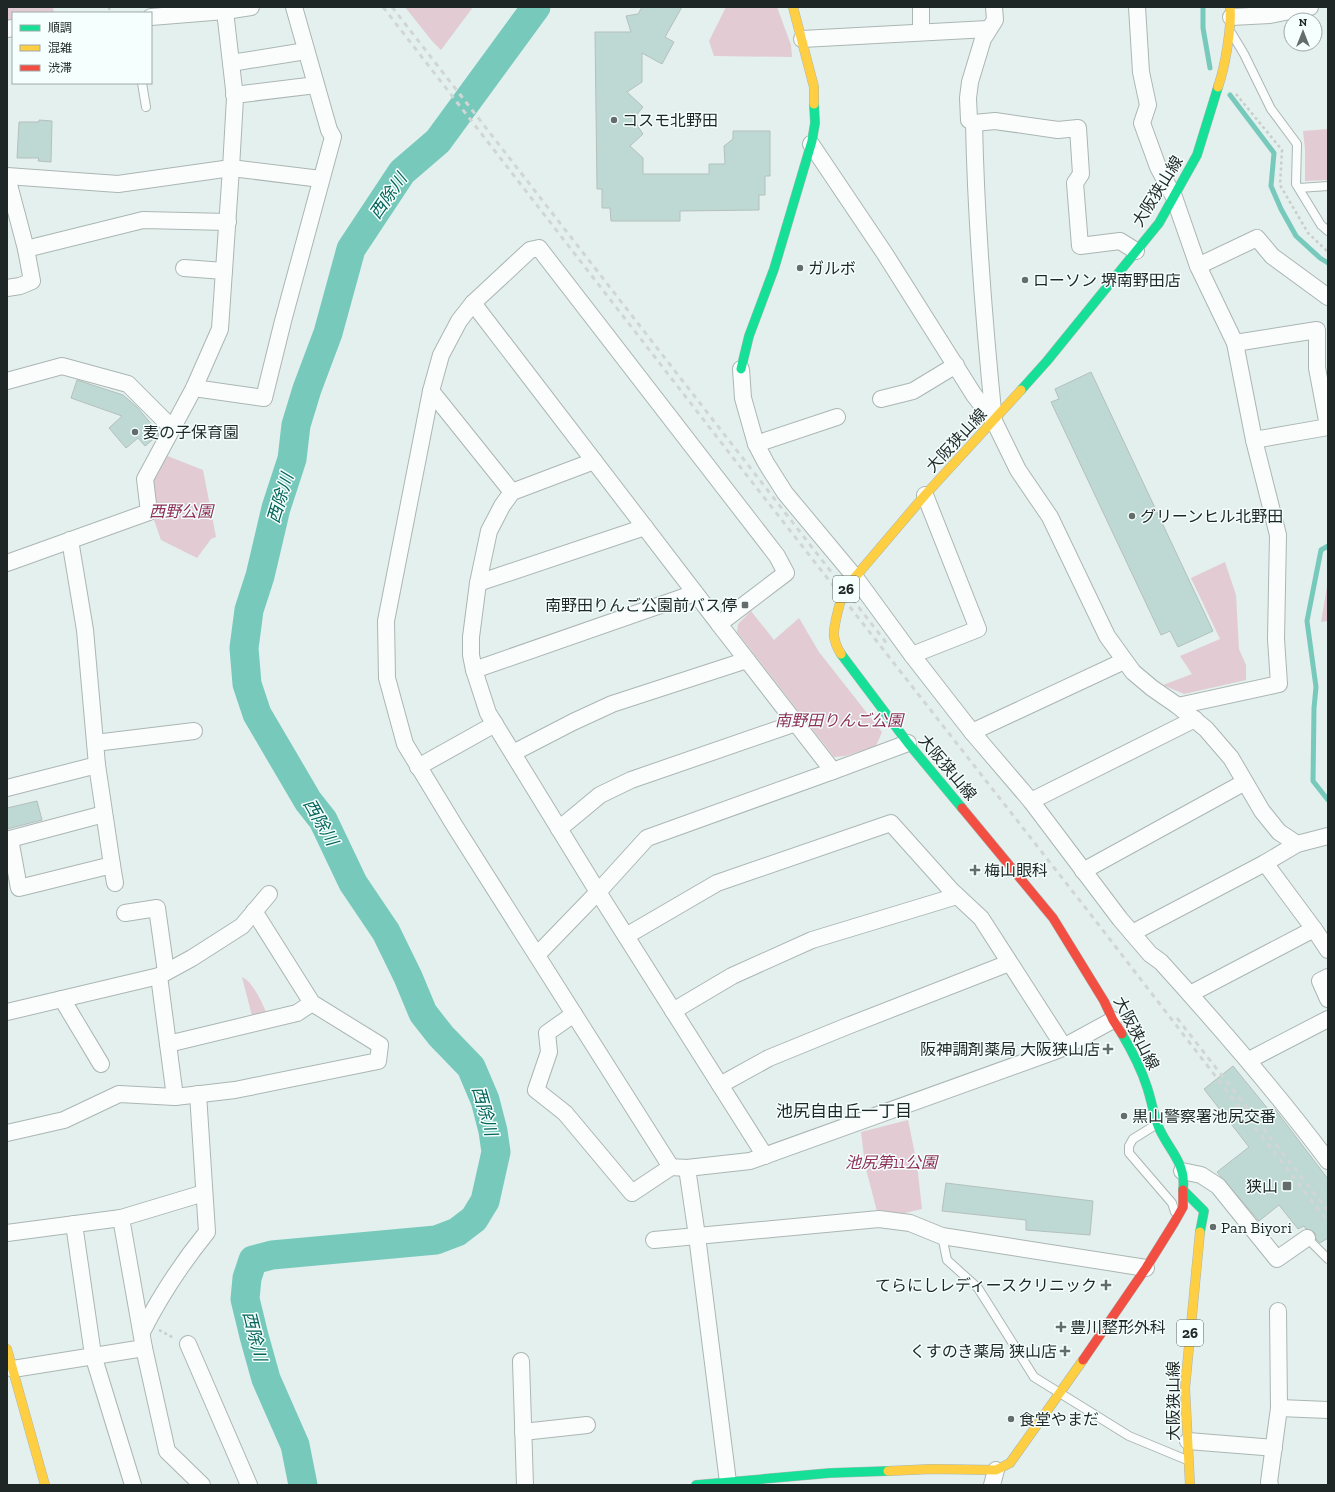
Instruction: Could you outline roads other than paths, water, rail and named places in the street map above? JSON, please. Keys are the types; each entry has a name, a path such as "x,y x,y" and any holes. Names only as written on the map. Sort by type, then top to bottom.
{"main road":[{"path":"741,369 749,336 774,269 811,144 815,123 814,87 793,7"},
{"name":"大阪狭山線","path":"1190,1485 1185,1388 1198,1244 1204,1211 1183,1190 1181,1166 1157,1124 1147,1087 1132,1050 1054,918 908,743 837,648 834,634 842,595 855,577 925,496 1047,361 1159,223 1197,155 1222,76 1230,18"},
{"path":"696,1485 830,1473 877,1478 932,1468 994,1477 1010,1463 1060,1394 1146,1268 1183,1207 1183,1190"},
{"path":"7,1349 45,1485"}],"street":[{"path":"152,17 251,7"},
{"path":"194,388 264,398 333,137 329,130 294,7"},
{"path":"921,7 921,32"},
{"path":"994,7 995,20 982,39 970,82 968,98 969,120 974,123 995,121 1058,130 1078,128 1081,174 1075,183 1080,246 1120,241 1136,251"},
{"path":"1136,7 1141,72 1148,105 1142,122 1158,167 1174,197 1198,266 1235,343 1254,440 1278,535 1276,639 1280,684 1178,706"},
{"path":"1230,18 1270,15 1310,7"},
{"path":"7,563 148,512 145,479 194,388 220,329 228,222 234,95 227,10"},
{"path":"802,39 988,29"},
{"path":"231,63 306,51"},
{"path":"234,95 316,85"},
{"path":"974,123 981,275 994,421"},
{"path":"811,144 885,254 974,395 994,421 1018,470 1050,517 1106,636 1133,672 1206,729 1231,758 1262,811 1279,832 1297,844"},
{"path":"7,288 20,286 32,281 26,249 7,176 118,184 231,168 321,180"},
{"path":"26,249 143,220 228,222"},
{"path":"1198,266 1257,238 1272,256 1328,297"},
{"path":"671,1167 418,767 405,744 387,678 386,621 431,391 441,355 459,321 473,303 530,250 539,248 777,556 786,572 719,624"},
{"path":"184,268 224,271"},
{"path":"473,303 833,771"},
{"path":"1235,343 1317,330 1317,368 1328,426 1254,440"},
{"path":"881,399 913,391 956,365"},
{"path":"7,381 62,366 128,384 172,428"},
{"path":"741,369 743,398 756,444 785,493 855,577 912,655 972,732 1031,801 1120,919 1150,954 1161,962 1249,1060 1293,1114 1328,1161"},
{"path":"431,391 512,492"},
{"path":"756,444 837,417"},
{"path":"594,461 512,492 502,506 489,531 478,583 471,637 471,655 474,670 488,713 598,892 765,1156"},
{"path":"912,655 978,629 925,496"},
{"path":"478,583 645,527"},
{"path":"70,540 85,630 97,765 115,883"},
{"path":"474,670 695,592"},
{"path":"513,753 572,722 612,704 747,660"},
{"path":"972,732 1124,661"},
{"path":"1031,801 1195,719"},
{"path":"559,829 600,795 631,780 796,723"},
{"path":"418,767 495,724"},
{"path":"95,743 194,731"},
{"path":"537,955 598,892 647,838 908,743"},
{"path":"7,788 97,765"},
{"path":"1083,871 1244,782"},
{"path":"104,814 10,839 19,888 112,865"},
{"path":"626,936 718,883 891,823 957,896 981,918 1064,1047"},
{"path":"1132,933 1265,863 1297,844 1328,836"},
{"path":"1265,863 1328,950"},
{"path":"7,1012 162,974 192,958 242,926 269,894"},
{"path":"673,1011 732,976 812,940 957,896"},
{"path":"125,913 157,908 168,1044 175,1097"},
{"path":"7,1133 64,1120 120,1094 175,1097 235,1090 378,1061 380,1045 312,1003 254,911"},
{"path":"1190,994 1314,929"},
{"path":"720,1085 776,1056 852,1024 1009,963"},
{"path":"1328,977 1320,981 1328,999"},
{"path":"62,999 100,1064"},
{"path":"168,1044 297,1013 312,1003"},
{"path":"574,1014 547,1032 549,1052 536,1090 565,1114 632,1193 671,1167 687,1168 750,1162 1064,1047 1113,1020"},
{"path":"1249,1060 1328,1019"},
{"path":"144,1328 183,1262 207,1232 198,1094"},
{"path":"687,1168 728,1482"},
{"path":"1182,1171 1201,1175 1218,1186 1277,1259 1307,1238"},
{"path":"7,1233 121,1218 204,1193"},
{"path":"121,1218 144,1328 144,1348 167,1451 202,1485"},
{"path":"654,1240 879,1219 910,1223 942,1236 1146,1268"},
{"path":"74,1224 93,1355 133,1485"},
{"path":"1270,1485 1269,1482 1279,1408 1278,1311"},
{"path":"188,1344 249,1485"},
{"path":"13,1369 144,1348"},
{"path":"521,1361 525,1485"},
{"path":"1279,1408 1328,1410"},
{"path":"523,1432 587,1425"},
{"path":"1188,1441 1274,1448"}],"lane":[{"path":"1230,18 1244,54 1271,109 1297,144 1296,184 1321,225 1328,231"},
{"path":"142,84 146,107"},
{"path":"1299,188 1328,186"},
{"path":"1157,1124 1133,1139 1129,1146 1129,1153 1172,1203 1177,1218"},
{"path":"942,1236 947,1260 978,1288 1034,1377 1129,1436 1188,1460"},
{"path":"1307,1238 1328,1259"}],"waterway":[{"name":"西除川","path":"303,1485 295,1445 266,1379 245,1299 247,1278 253,1260 272,1255 436,1240 457,1232 474,1219 485,1201 496,1152 493,1131 485,1100 471,1067 441,1036 423,1013 408,977 386,932 353,883 323,820 308,801 257,714 247,684 244,648 249,610 260,576 276,508 292,459 296,425 307,389 328,333 351,249 402,172 438,141 536,7"},
{"path":"1203,7 1203,28 1210,68"},
{"path":"1230,95 1274,153 1271,186 1281,209 1296,236 1320,258 1328,263"},
{"path":"1328,546 1321,550 1307,621 1316,687 1314,708 1313,781 1328,800"}],"railway":[{"path":"383,7 1088,911 1328,1222"},
{"path":"392,7 888,645"},
{"path":"1177,1018 1328,1211"}],"place":[{"name":"コスモ北野田","path":"614,120"},
{"name":"ガルボ","path":"800,268"},
{"name":"ローソン 堺南野田店","path":"1025,280"},
{"name":"麦の子保育園","path":"135,432"},
{"name":"グリーンヒル北野田","path":"1132,516"},
{"name":"南野田りんご公園前バス停","path":"745,605"},
{"name":"梅山眼科","path":"975,870"},
{"name":"阪神調剤薬局 大阪狭山店","path":"1108,1049"},
{"name":"黒山警察署池尻交番","path":"1124,1116"},
{"name":"狭山","path":"1287,1186"},
{"name":"Pan Biyori","path":"1213,1227"},
{"name":"てらにしレディースクリニック","path":"1106,1285"},
{"name":"豊川整形外科","path":"1061,1327"},
{"name":"くすのき薬局 狭山店","path":"1065,1351"},
{"name":"食堂やまだ","path":"1011,1419"}],"district":[{"name":"池尻自由丘一丁目","path":"844,1111"}],"park label":[{"name":"西野公園","path":"181,511"},
{"name":"南野田りんご公園","path":"839,720"},
{"name":"池尻第11公園","path":"891,1162"}]}
